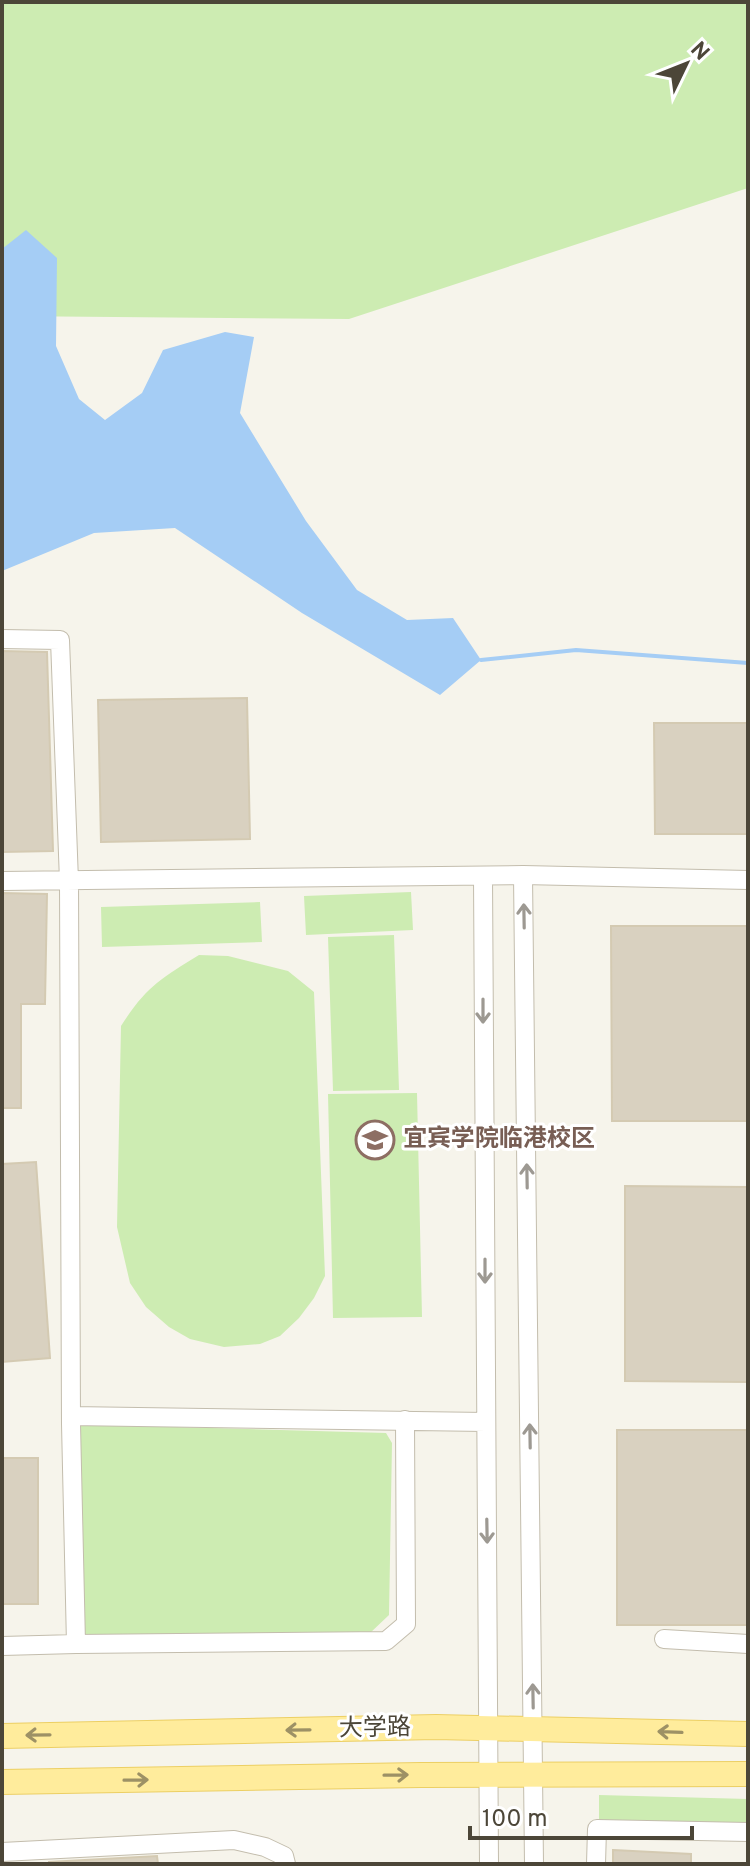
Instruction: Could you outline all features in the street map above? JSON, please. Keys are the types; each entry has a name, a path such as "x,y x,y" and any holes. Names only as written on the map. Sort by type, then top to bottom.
{"main road":[{"name":"大学路","path":"2,1736 490,1728 748,1734"},
{"name":"大学路","path":"2,1782 490,1774 748,1774"}],"street":[{"path":"2,639 60,640 69,881 71,1416 76,1644"},
{"path":"2,881 523,875 748,880"},
{"path":"523,875 534,1864"},
{"path":"483,877 489,1864"},
{"path":"71,1416 486,1422"},
{"path":"2,1646 386,1641 406,1624 405,1420"},
{"path":"664,1639 748,1644"},
{"path":"596,1864 597,1829 748,1832"},
{"path":"2,1852 234,1840 265,1847 284,1856 286,1864"}],"green space":[{"path":"2,2 748,2 748,188 349,319 2,316"},
{"path":"411,892 413,930 306,935 304,896"},
{"path":"260,902 262,942 102,947 101,907"},
{"path":"394,935 399,1090 333,1091 328,937"},
{"path":"199,955 228,956 288,971 314,992 325,1276 299,1318 280,1336 260,1344 224,1347 190,1339 169,1327 146,1307 130,1283 117,1227 121,1026 155,985"},
{"path":"417,1093 422,1317 333,1318 328,1094"},
{"path":"71,1424 386,1433 392,1443 389,1615 369,1634 76,1644"},
{"path":"599,1795 748,1799 748,1828 599,1825"}],"water":[{"path":"26,230 57,258 56,346 79,399 105,420 142,393 163,350 225,332 254,337 240,413 306,521 357,590 407,620 453,618 481,660 440,695 302,613 175,528 94,533 2,571 2,249"}],"building":[{"path":"2,651 47,652 53,851 2,852"},
{"path":"247,698 250,839 101,842 98,700"},
{"path":"654,723 748,723 748,834 655,834"},
{"path":"2,893 47,894 45,1004 21,1004 21,1108 2,1108"},
{"path":"611,926 748,926 748,1121 612,1121"},
{"path":"36,1162 50,1358 2,1362 2,1164"},
{"path":"625,1186 748,1187 748,1382 625,1381"},
{"path":"617,1430 748,1430 748,1625 617,1625"},
{"path":"2,1458 38,1458 38,1604 2,1604"},
{"path":"613,1850 691,1854 691,1864 613,1864"},
{"path":"157,1856 158,1864 49,1864 49,1862"}],"waterway":[{"path":"481,660 576,650 748,663"}],"place":[{"name":"宜宾学院临港校区","path":"375,1140"}]}
